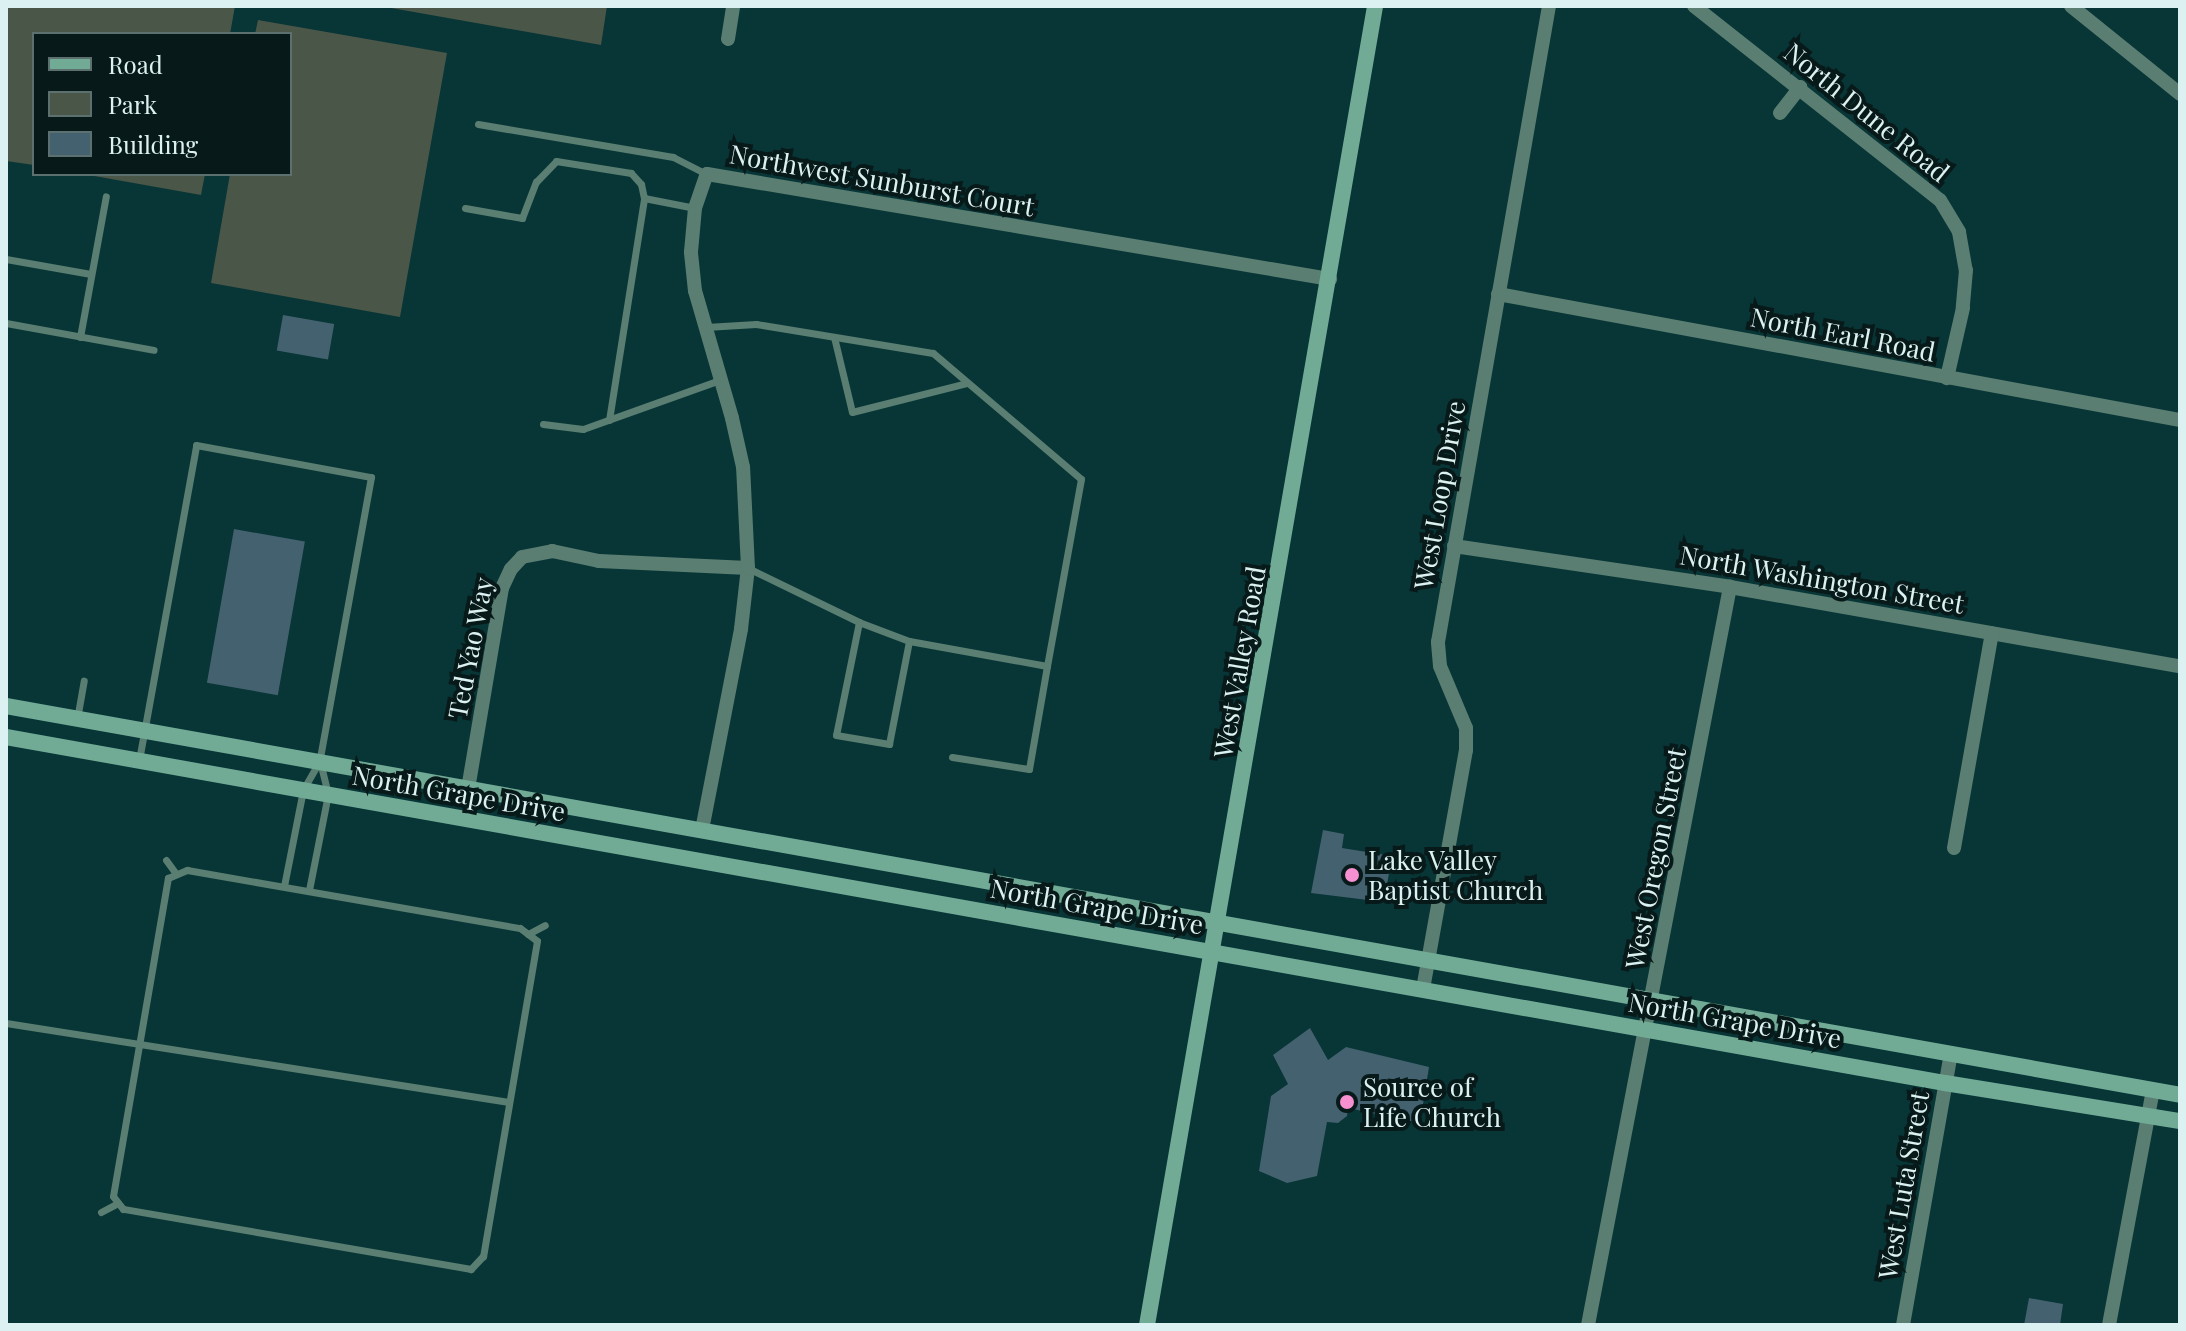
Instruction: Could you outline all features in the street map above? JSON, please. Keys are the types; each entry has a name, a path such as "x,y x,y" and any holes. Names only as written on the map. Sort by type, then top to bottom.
{"main road":[{"name":"West Valley Road","path":"1147,1325 1375,6"},
{"name":"North Grape Drive","path":"6,706 2180,1095"},
{"name":"North Grape Drive","path":"6,737 1646,1027 1945,1083 2180,1121"}],"street":[{"path":"728,39 733,6"},
{"name":"West Loop Drive","path":"1423,989 1466,750 1466,728 1440,666 1438,642 1549,6"},
{"name":"North Dune Road","path":"1694,6 1940,200 1959,232 1966,270 1963,308 1947,378"},
{"path":"2071,6 2180,94"},
{"path":"1780,113 1800,87"},
{"name":"Northwest Sunburst Court","path":"702,830 741,629 748,568 743,467 695,291 691,252 695,208 707,174 1330,279"},
{"name":"North Earl Road","path":"1498,294 2180,420"},
{"name":"North Washington Street","path":"1454,546 1730,587 2180,666"},
{"name":"Ted Yao Way","path":"468,789 502,588 512,559 537,551 552,551 599,561 748,568"},
{"name":"West Oregon Street","path":"1588,1325 1730,587"},
{"path":"1954,848 1992,633"},
{"name":"West Luta Street","path":"1903,1325 1951,1053"},
{"path":"2109,1325 2153,1090"}],"lane":[{"path":"478,124 673,157 707,174"},
{"path":"465,208 522,218 536,182 556,161 631,173 641,184 644,198 609,420"},
{"path":"80,337 106,196"},
{"path":"644,198 695,208"},
{"path":"6,259 91,274"},
{"path":"6,323 154,350"},
{"path":"704,327 756,324 933,353 1081,479 1029,769 952,757"},
{"path":"834,337 852,412 967,383"},
{"path":"543,424 583,429 720,380"},
{"path":"138,760 196,445 371,477 319,762 303,790 284,886"},
{"path":"748,568 859,622 909,641 1047,666"},
{"path":"859,622 836,735 889,744 909,641"},
{"path":"77,719 84,681"},
{"path":"309,890 328,794 319,762"},
{"path":"166,860 176,874"},
{"path":"187,870 520,928 537,941 483,1256 471,1269 123,1209 118,1203 113,1196 138,1044 168,878 176,874 187,870"},
{"path":"528,934 545,925"},
{"path":"6,1023 509,1102"},
{"path":"101,1212 118,1203"}],"green space":[{"path":"6,6 235,6 230,32 32,32 32,165 6,161"},
{"path":"380,6 607,6 601,45"},
{"path":"258,20 447,53 400,317 211,283 230,176 292,176 292,32 255,32"},
{"path":"94,176 205,176 201,195"}],"building":[{"path":"283,315 334,324 328,359 277,350"},
{"path":"234,529 305,542 278,695 207,683"},
{"name":"Lake Valley Baptist Church","path":"1323,830 1344,834 1342,848 1392,856 1384,902 1311,893"},
{"name":"Source of Life Church","path":"1310,1028 1328,1060 1346,1047 1429,1067 1420,1123 1348,1108 1347,1116 1338,1123 1327,1122 1317,1176 1287,1183 1259,1171 1271,1096 1288,1084 1273,1055"},
{"path":"2029,1298 2063,1304 2060,1325 2024,1325"}],"place":[{"name":"Lake Valley Baptist Church","path":"1352,875"},
{"name":"Source of Life Church","path":"1347,1102"}]}
